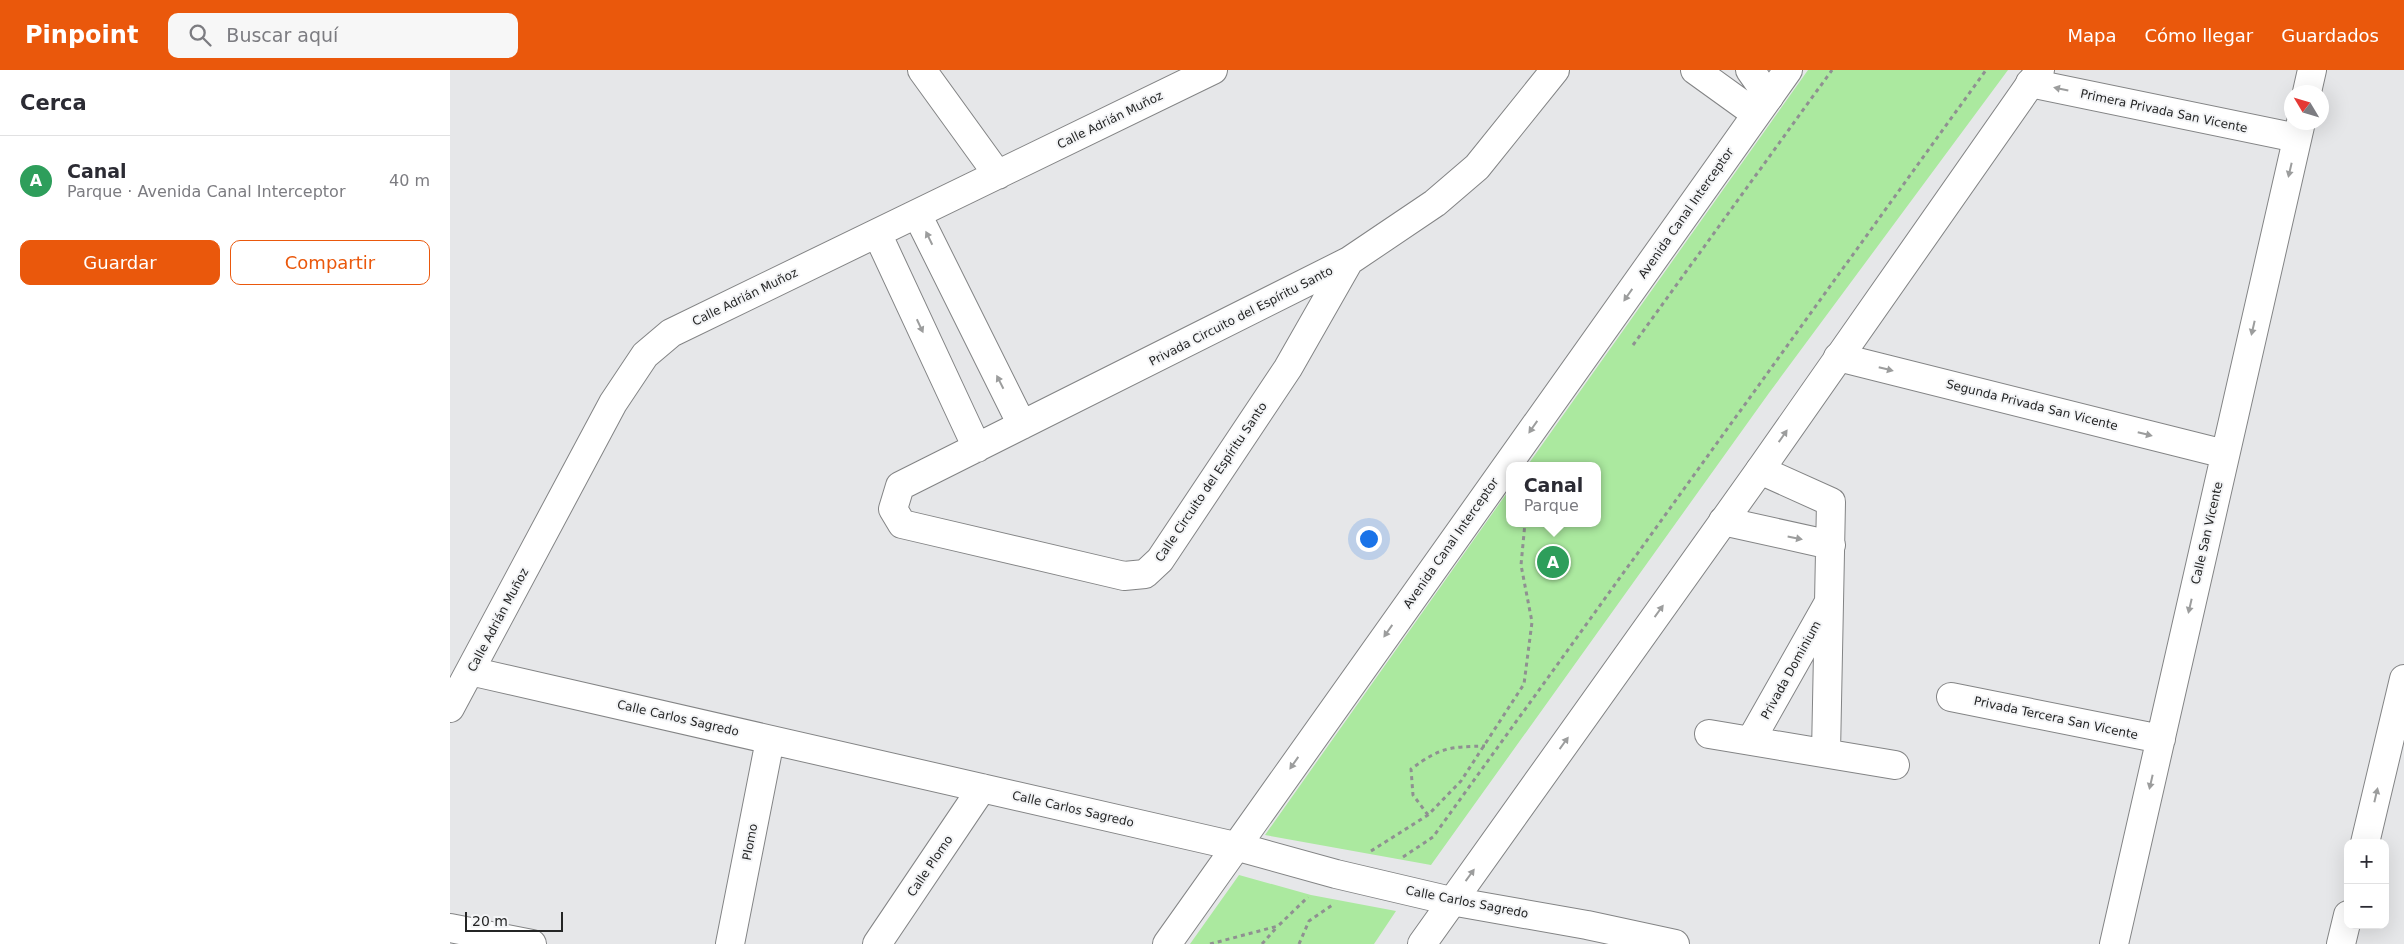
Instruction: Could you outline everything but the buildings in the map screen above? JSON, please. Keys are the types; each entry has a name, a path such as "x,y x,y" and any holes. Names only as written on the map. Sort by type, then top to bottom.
{"street":[{"path":"922,70 998,175"},
{"name":"Calle Adrián Muñoz","path":"450,708 614,403 645,354 671,333 998,175 1182,76 1213,70"},
{"name":"Privada Circuito del Espíritu Santo","path":"893,508 900,486 1349,261 1435,203 1476,167 1555,70"},
{"path":"1695,70 1762,106"},
{"path":"1750,70 1762,106"},
{"name":"Avenida Canal Interceptor","path":"1508,462 1788,70"},
{"path":"2309,85 2312,70"},
{"path":"1422,944 1760,470 2035,76"},
{"name":"Primera Privada San Vicente","path":"2035,76 2284,127"},
{"name":"Calle San Vicente","path":"2114,944 2299,130"},
{"path":"917,214 1022,425"},
{"path":"877,233 977,448"},
{"name":"Calle Circuito del Espíritu Santo","path":"893,508 902,524 1124,576 1145,574 1160,560 1288,368 1349,261"},
{"name":"Segunda Privada San Vicente","path":"1838,357 2225,454"},
{"name":"Avenida Canal Interceptor","path":"1167,944 1506,465"},
{"name":"Privada Dominium","path":"1760,470 1831,502 1826,753"},
{"path":"1723,521 1831,545"},
{"name":"Privada Dominium","path":"1751,740 1830,599"},
{"name":"Calle Carlos Sagredo","path":"470,671 1235,846 1367,882 1586,934 1675,944"},
{"path":"2366,839 2404,679"},
{"name":"Privada Tercera San Vicente","path":"1950,696 2161,739"},
{"path":"1709,734 1895,765"},
{"name":"Plomo","path":"730,944 770,740"},
{"name":"Calle Plomo","path":"877,944 982,788"},
{"path":"450,928 532,944"},
{"path":"2341,944 2345,929"}],"path":[{"path":"1299,944 1309,921 1433,837 1986,70"},
{"path":"1630,350 1830,71"},
{"path":"1262,944 1311,894 1336,874 1428,815 1461,780 1524,684 1532,622 1521,565 1524,527"},
{"path":"1428,815 1413,795 1411,769 1432,753 1453,747 1485,746"},
{"path":"1210,944 1278,926"}],"green space":[{"path":"1808,70 2008,70 1769,393 1431,865 1265,835 1506,494 1506,527 1601,527 1601,462 1530,462"},
{"path":"1239,875 1311,895 1396,911 1374,944 1190,944"}],"place":[{"name":"Canal","path":"1553,562"}]}
